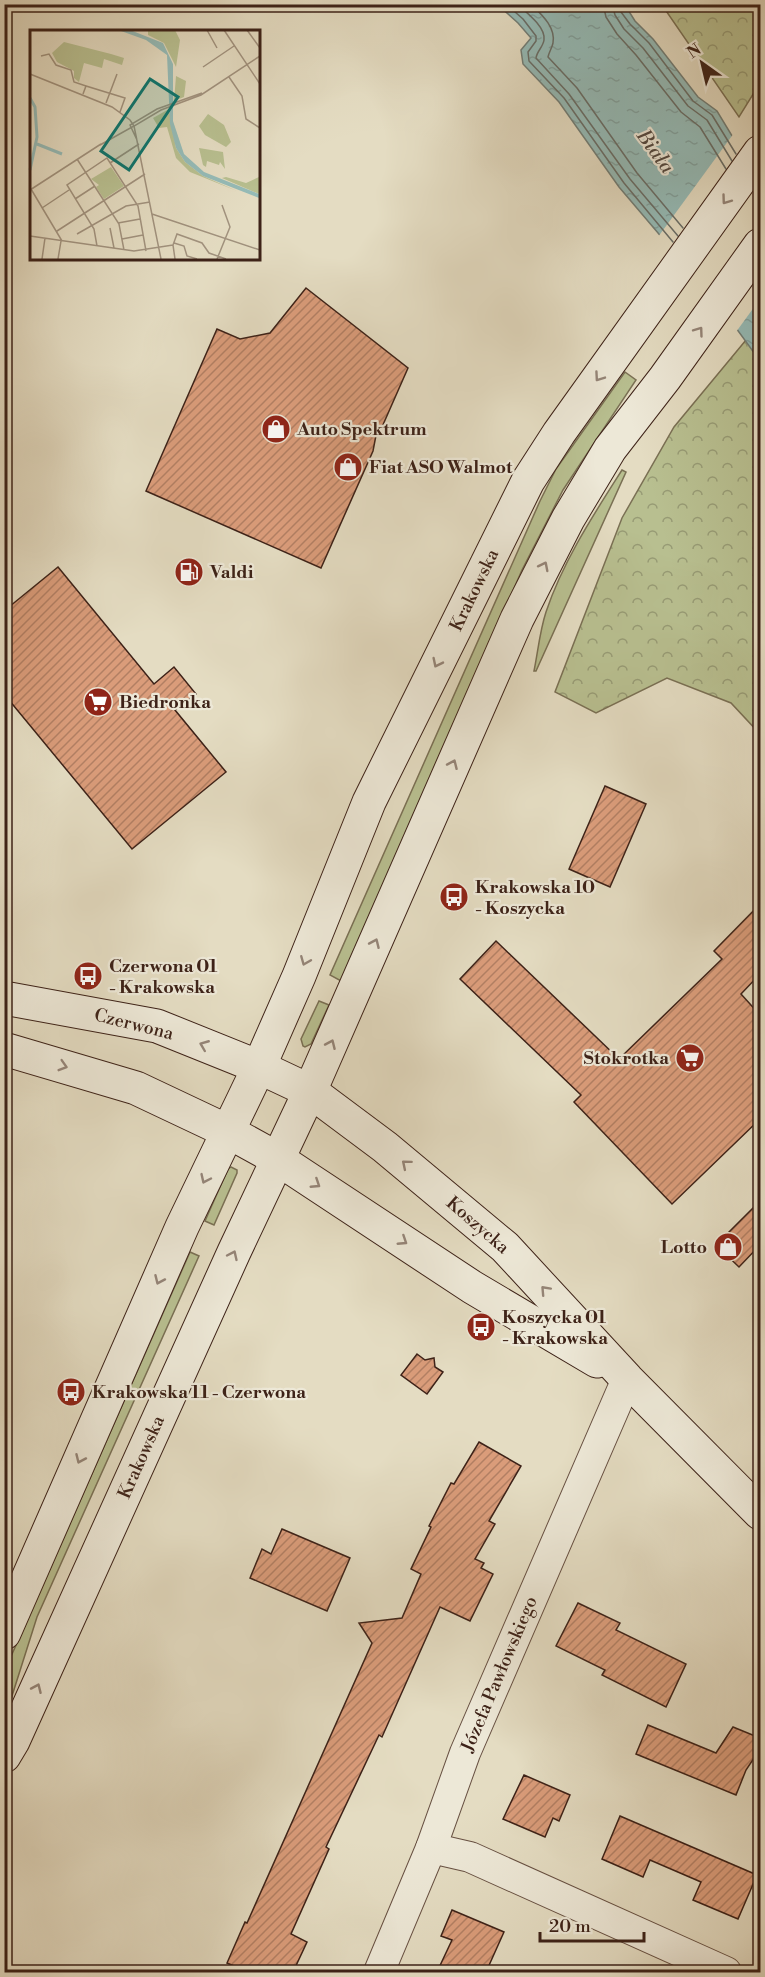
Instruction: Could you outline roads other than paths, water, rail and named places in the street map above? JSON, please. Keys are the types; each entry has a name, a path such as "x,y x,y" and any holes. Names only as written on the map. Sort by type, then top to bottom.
{"street":[{"name":"Krakowska","path":"4,1633 182,1227 299,976 369,802 528,482 559,433 632,329 760,152"},
{"name":"Krakowska","path":"4,1756 13,1741 220,1283 310,1091 517,619 568,519 610,449 665,378 760,245"},
{"name":"Czerwona","path":"4,998 157,1026 258,1067"},
{"path":"4,1049 136,1088 227,1131 278,1159"},
{"path":"258,1067 310,1091"},
{"name":"Koszycka","path":"310,1091 385,1147 505,1247 627,1379 760,1513"},
{"name":"Koszycka","path":"278,1159 472,1287 627,1379"},
{"name":"Józefa Pawłowskiego","path":"379,1972 431,1848 465,1753 627,1379"},
{"path":"431,1848 470,1857 726,1972"}],"water":[{"name":"Biała","path":"498,5 625,5 635,21 653,39 698,97 717,111 760,182 760,361 720,306 619,187 559,102 523,64 521,50 531,38"}],"place":[{"name":"Auto Spektrum","path":"276,429"},
{"name":"Fiat ASO Walmot","path":"348,467"},
{"name":"Valdi","path":"189,572"},
{"name":"Biedronka","path":"98,702"},
{"name":"Krakowska 10 - Koszycka","path":"454,897"},
{"name":"Czerwona 01 - Krakowska","path":"88,976"},
{"name":"Stokrotka","path":"690,1058"},
{"name":"Lotto","path":"728,1247"},
{"name":"Koszycka 01 - Krakowska","path":"481,1327"},
{"name":"Krakowska 11 - Czerwona","path":"71,1392"}]}
